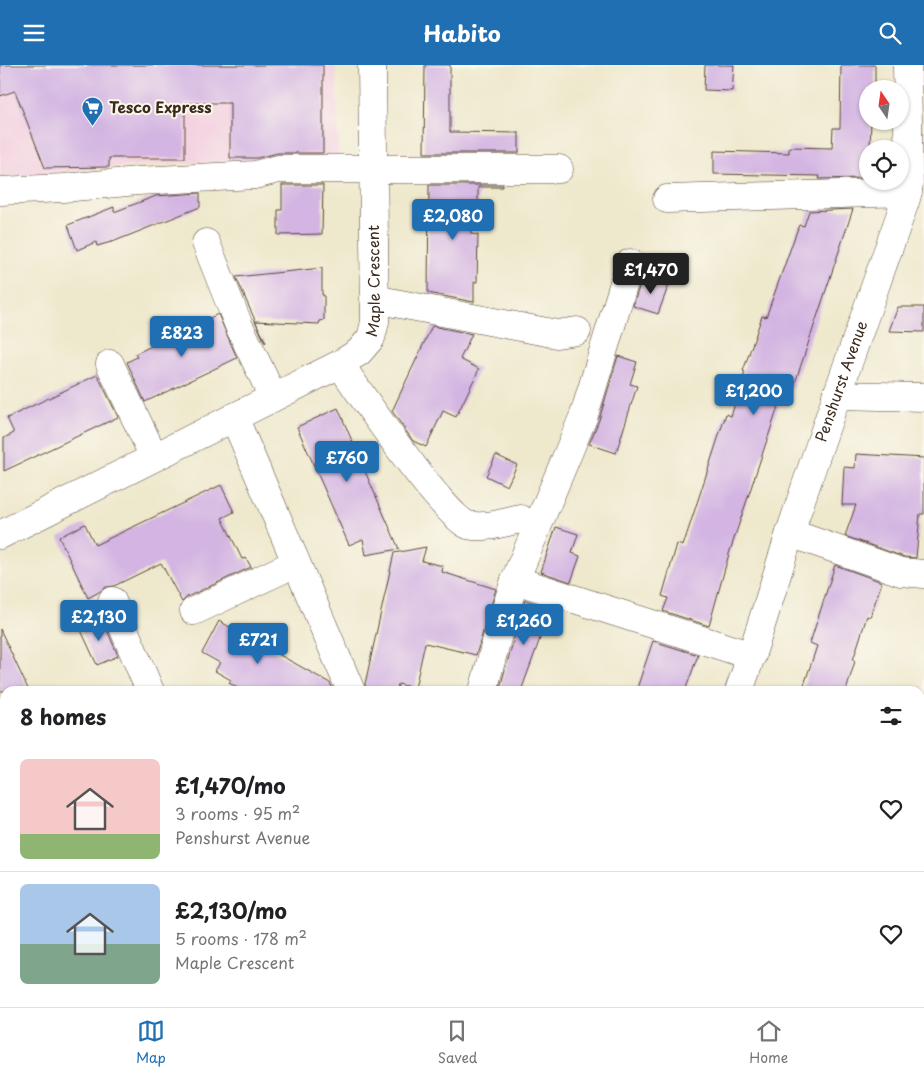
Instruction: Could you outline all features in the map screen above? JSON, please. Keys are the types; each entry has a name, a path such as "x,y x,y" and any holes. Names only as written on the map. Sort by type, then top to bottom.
{"street":[{"name":"Maple Crescent","path":"0,535 340,364 359,352 371,338 374,322 372,65"},
{"name":"Penshurst Avenue","path":"741,686 836,395 913,187 907,65"},
{"path":"0,191 255,175 278,169 558,169"},
{"path":"666,199 913,187"},
{"path":"206,243 239,326 273,397"},
{"path":"484,686 515,580 584,415 630,263"},
{"path":"374,299 558,334 577,331"},
{"path":"110,363 154,457"},
{"path":"340,364 392,438 449,510 466,525 484,526 522,519"},
{"path":"836,395 924,397"},
{"path":"234,417 349,686"},
{"path":"790,533 901,572 924,574"},
{"path":"194,611 296,563"},
{"path":"515,580 752,656"},
{"path":"112,601 140,686"}],"shaded area":[{"path":"0,65 336,65 339,158 151,164 0,177"}],"building":[{"path":"0,65 323,65 323,153 278,153 257,158 230,158 230,103 185,103 185,158 109,158 109,167 45,168 15,91 0,96"},
{"path":"425,65 450,65 450,132 519,133 519,153 424,153"},
{"path":"705,65 734,65 732,91 704,90"},
{"path":"841,65 875,65 875,80 859,80 859,130 871,130 870,140 859,140 859,178 819,179 820,176 714,174 714,151 789,153 789,147 832,148 833,128 840,128"},
{"path":"282,185 323,185 322,234 278,235 278,210 282,210"},
{"path":"429,185 503,185 503,187 478,187 478,219 471,220 471,234 478,235 477,282 474,282 474,302 428,293"},
{"path":"200,193 200,207 115,241 97,246 96,242 77,250 68,225 114,207 114,212 156,196"},
{"path":"853,209 793,389 785,386 729,554 709,626 663,611 668,598 662,596 677,544 683,546 726,414 731,416 745,372 743,371 762,316 766,317 799,225 804,226 809,211"},
{"path":"322,268 324,320 320,321 319,324 255,321 236,277"},
{"path":"643,275 669,284 658,314 633,306"},
{"path":"898,307 924,307 924,332 889,331"},
{"path":"218,314 237,358 145,402 127,362 137,357 135,354"},
{"path":"432,326 472,334 460,359 479,369 456,417 443,411 426,447 413,441 392,411"},
{"path":"618,356 637,362 630,384 637,386 616,453 589,444 599,420"},
{"path":"97,375 118,417 4,471 4,438 14,433 7,418"},
{"path":"338,408 399,549 366,555 363,539 349,545 297,427"},
{"path":"856,454 924,458 924,514 920,514 916,558 904,557 845,536 856,505 842,505 844,467 855,468"},
{"path":"496,455 517,465 507,486 486,476"},
{"path":"221,485 234,512 222,518 242,559 246,558 251,567 187,597 182,602 161,563 114,586 106,587 88,598 59,537 85,524 95,545"},
{"path":"556,527 578,534 572,553 580,556 571,582 541,572"},
{"path":"426,547 422,561 443,566 442,572 496,589 476,655 425,643 415,686 398,684 398,686 365,686 365,684 394,553"},
{"path":"835,565 882,582 870,617 867,616 853,660 855,661 848,686 804,686 817,646 810,643"},
{"path":"525,600 551,608 523,686 500,686"},
{"path":"102,618 118,656 97,665 80,628"},
{"path":"219,621 330,683 332,686 235,686 229,683 231,680 215,671 220,663 202,653"},
{"path":"0,629 27,686 0,686"},
{"path":"653,641 698,655 687,686 638,686"}],"place":[{"name":"Tesco Express","path":"93,127"}]}
